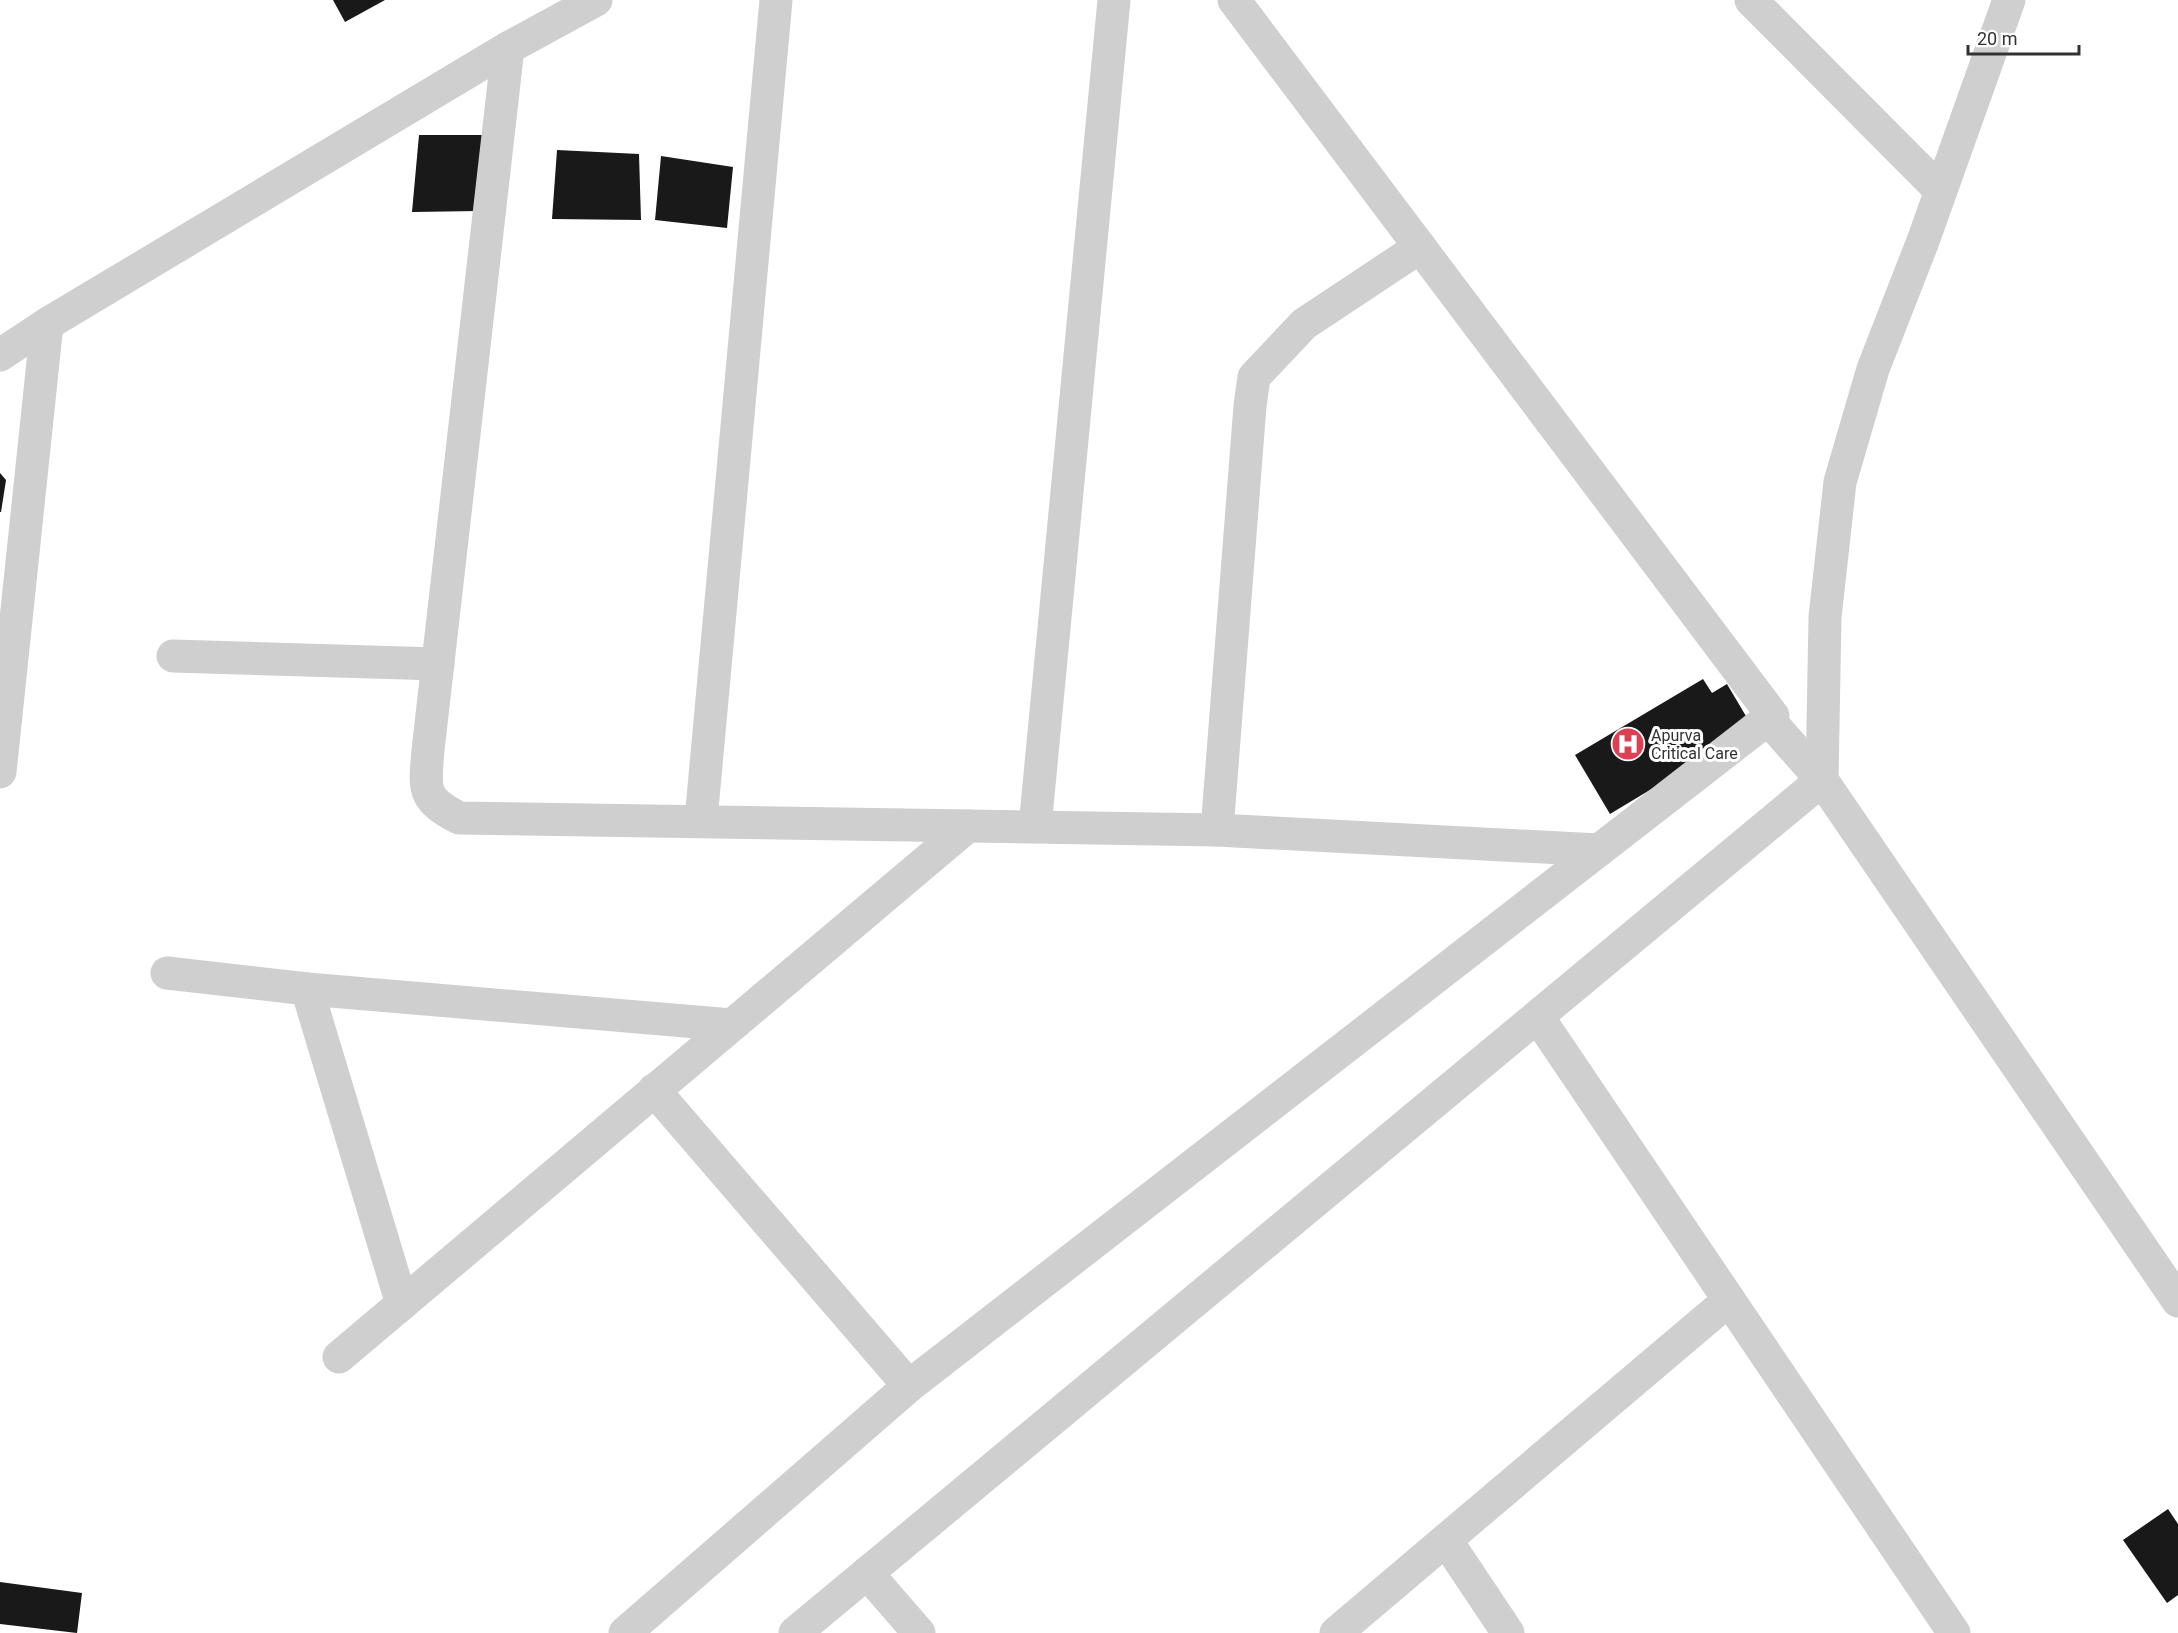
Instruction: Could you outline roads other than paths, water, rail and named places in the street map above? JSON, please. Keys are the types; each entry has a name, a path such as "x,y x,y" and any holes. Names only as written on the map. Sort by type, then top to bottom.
{"street":[{"path":"0,355 47,324 508,48 596,0"},
{"path":"701,820 776,0"},
{"path":"1035,827 1114,0"},
{"path":"625,1633 909,1386 1773,716 1234,0"},
{"path":"1750,0 1940,190"},
{"path":"795,1633 1822,780 1825,617 1840,482 1873,369 2009,0"},
{"path":"508,48 425,785 435,805 459,818 701,820 1217,830 1599,850"},
{"path":"1217,830 1254,376 1304,324 1420,247"},
{"path":"0,772 8,616 47,324"},
{"path":"174,656 438,664"},
{"path":"1768,719 1822,780 2178,1301"},
{"path":"339,1357 968,826"},
{"path":"167,973 307,988 732,1025"},
{"path":"307,988 402,1304"},
{"path":"1538,1017 1954,1633"},
{"path":"654,1090 909,1386"},
{"path":"1336,1633 1730,1300"},
{"path":"1446,1540 1508,1633"},
{"path":"867,1574 919,1633"}],"place":[{"name":"Apurva Critical Care","path":"1628,744"}]}
